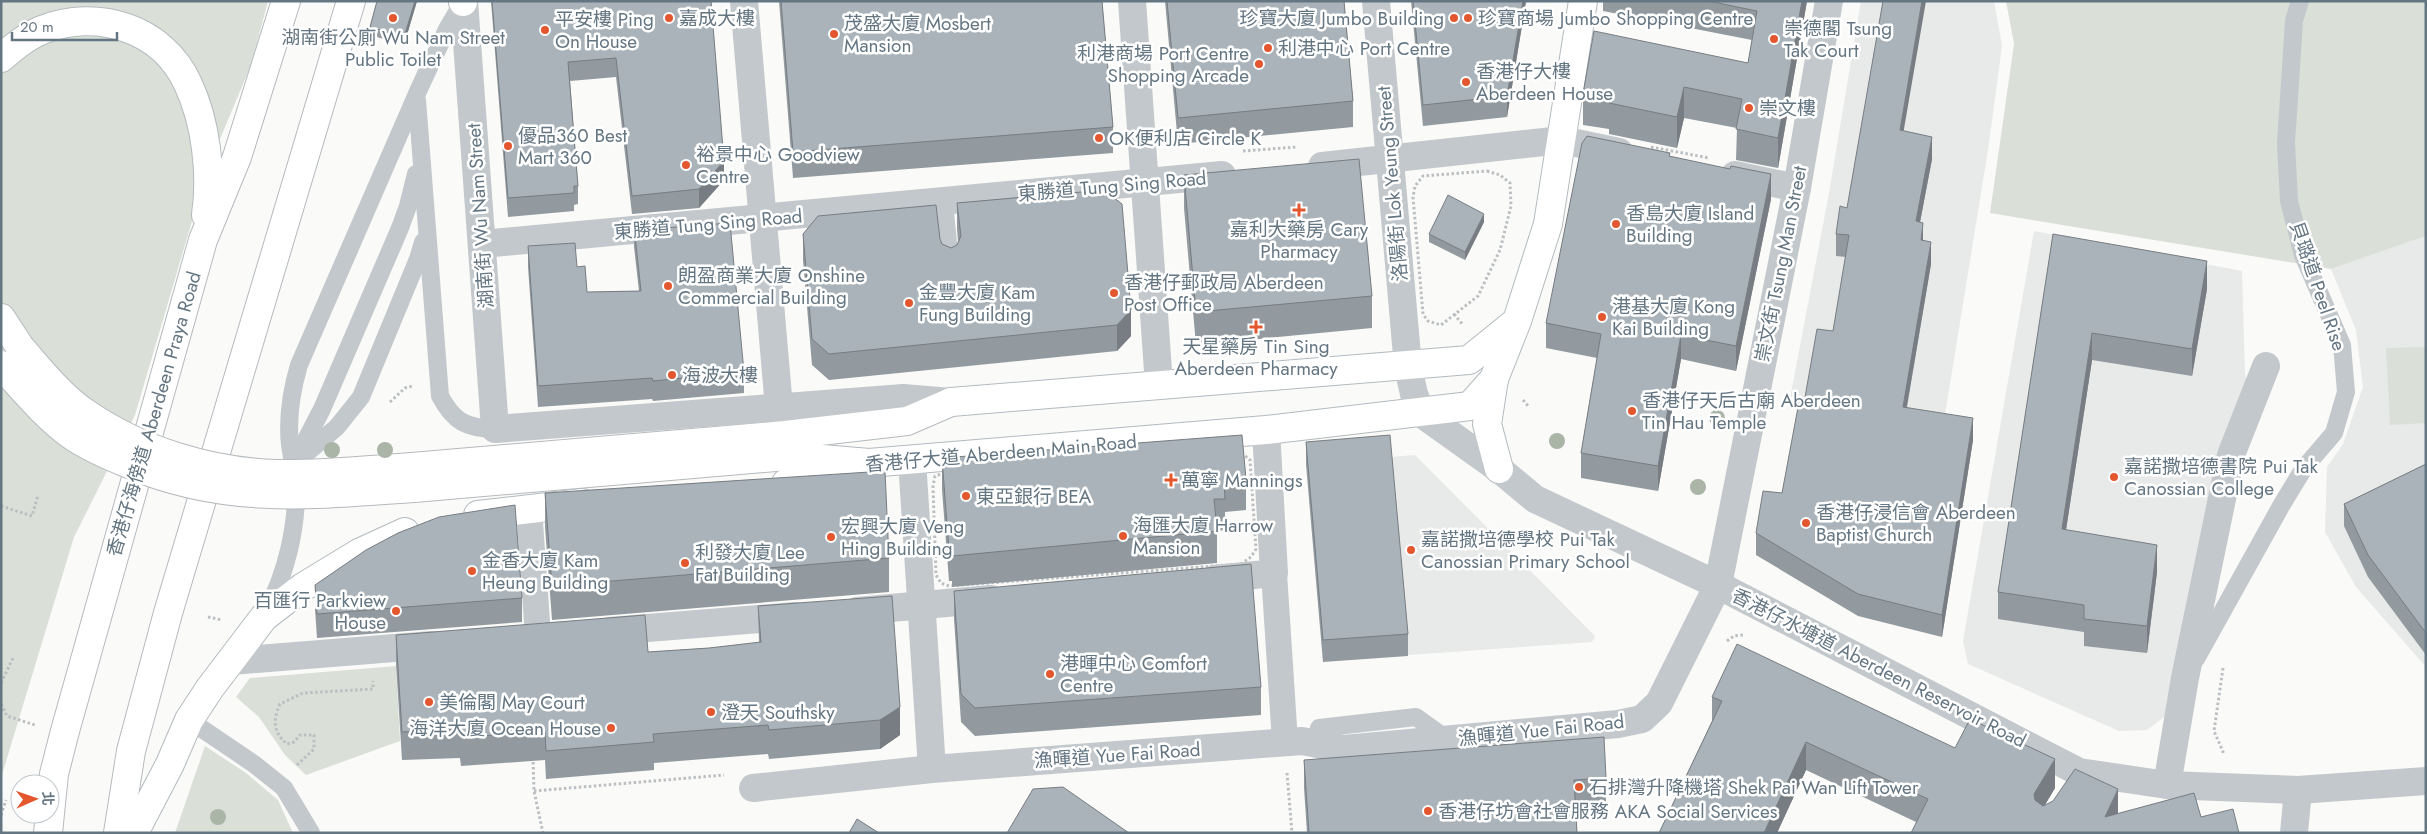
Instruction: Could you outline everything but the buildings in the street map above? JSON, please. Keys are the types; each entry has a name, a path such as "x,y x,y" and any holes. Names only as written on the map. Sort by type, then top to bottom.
{"main road":[{"name":"香港仔海傍道 Aberdeen Praya Road","path":"48,833 54,774 64,732 203,240 237,157 286,1"},
{"path":"118,833 131,751 168,613 351,1"},
{"name":"香港仔大道 Aberdeen Main Road","path":"762,485 798,482 869,463 1266,430 1422,414 1470,406 1494,379 1517,321 1548,224 1583,1"},
{"path":"1,58 18,44 41,30 62,23 89,21 114,23 140,32 160,46 175,63 188,83 199,115 208,177 203,240"},
{"path":"1,318 11,356 37,404 71,435 110,456 152,474 232,493 274,495 413,477 907,421 951,402 1408,367 1469,360 1517,321"},
{"path":"1494,379 1487,424 1499,469"},
{"path":"413,477 787,456 869,463"},
{"path":"134,833 170,764 189,720 210,688 264,617 304,586 359,553 440,522 529,508 608,501"}],"street":[{"path":"744,1 779,408"},
{"path":"1132,1 1159,385"},
{"name":"洛陽街 Lok Yeung Street","path":"1376,1 1408,367"},
{"name":"崇文街 Tsung Man Street","path":"1718,585 1797,188 1829,1"},
{"name":"湖南街 Wu Nam Street","path":"463,2 495,429"},
{"path":"1297,158 1390,159 1562,140 1644,151"},
{"name":"東勝道 Tung Sing Road","path":"482,244 1146,182 1238,162"},
{"path":"1712,164 1797,188"},
{"name":"貝璐道 Peel Rise","path":"2167,785 2186,678 2231,455 2266,366"},
{"path":"1408,367 1414,394 1422,414"},
{"path":"495,429 903,398 951,402"},
{"name":"香港仔水塘道 Aberdeen Reservoir Road","path":"1422,414 1499,469 1535,499 1557,511 1718,585 2073,780 2298,790 2426,781"},
{"path":"1266,430 1274,573 1292,739"},
{"path":"912,460 932,769"},
{"path":"529,508 538,636"},
{"path":"1185,581 1274,573"},
{"name":"漁暉道 Yue Fai Road","path":"753,788 932,769 1292,739 1344,748 1618,724 1642,719 1660,703 1718,585"},
{"path":"509,639 1019,597"},
{"path":"232,661 460,643"},
{"path":"2294,833 2298,790"}],"lane":[{"name":"貝璐道 Peel Rise","path":"2186,678 2281,506 2304,468 2334,433 2346,392 2342,345 2304,256 2289,201 2286,143 2294,20 2300,1"},
{"path":"264,617 275,594 290,545 296,488 294,463 290,447 290,398 299,365 419,89 447,29 463,2"},
{"path":"419,89 417,108 440,396 448,411 460,422 477,428 495,429"},
{"path":"294,463 322,409 400,228 415,180 420,150"},
{"path":"944,202 950,263"},
{"path":"294,463 337,426 361,397 418,259 425,224"},
{"path":"1292,739 1416,717 1448,740"},
{"path":"189,720 254,764 284,788 299,810 311,833"}],"path":[{"path":"1644,151 1712,164"},
{"path":"1238,162 1297,158"},
{"path":"1487,171 1500,175 1510,183 1511,206 1500,250 1478,296 1454,314 1441,325 1428,321 1423,314 1413,197 1416,186 1423,176 1487,171"},
{"path":"1243,454 1250,460 1256,550 1252,557 1241,564 948,586 941,583 936,575 933,486 935,476 944,472 1243,454"},
{"path":"1,506 32,516 38,495"},
{"path":"1723,644 1734,636 1753,635"},
{"path":"1,683 13,658"},
{"path":"2224,666 2214,731 2224,754 2230,759"},
{"path":"276,783 314,749 314,735 300,735 294,742 287,744 277,735 274,723 280,704 302,693 373,689 373,679"},
{"path":"1,704 7,716 64,732"},
{"path":"1292,739 1263,774 1297,772"},
{"path":"532,753 534,792 543,833"},
{"path":"1287,772 1292,833"},
{"path":"534,792 725,774"},
{"path":"1,815 6,800"}],"shaded area":[{"path":"1,1 268,1 251,65 207,170 135,415 74,537 1,778"},
{"path":"1861,1 1994,1 2002,46 1988,150 1943,427 1804,408 1788,409 1829,193"},
{"path":"2006,1 2426,1 2426,236 2331,269 1990,213 2014,44"},
{"name":"嘉諾撒培德書院 Pui Tak Canossian College","path":"2034,231 2242,271 2245,374 2252,408 2168,714 2147,730 2119,731 1968,664 1963,641"},
{"path":"2426,236 2426,667 2356,587 2325,532 2327,467 2343,444 2363,387 2356,330 2331,269"},
{"path":"2426,347 2426,423 2390,425 2386,348"},
{"name":"嘉諾撒培德學校 Pui Tak Canossian Primary School","path":"1415,455 1595,636 1592,642 1323,661 1306,464"},
{"path":"396,666 400,741 306,775 285,755 259,717 236,697 250,678"},
{"path":"205,746 246,773 278,800 293,833 175,833"}],"place":[{"name":"湖南街公廁 Wu Nam Street Public Toilet","path":"393,18"},
{"name":"嘉成大樓","path":"669,18"},
{"name":"珍寶大廈 Jumbo Building","path":"1454,18"},
{"name":"珍寶商場 Jumbo Shopping Centre","path":"1468,18"},
{"name":"平安樓 Ping On House","path":"545,30"},
{"name":"茂盛大廈 Mosbert Mansion","path":"834,34"},
{"name":"崇德閣 Tsung Tak Court","path":"1774,39"},
{"name":"利港中心 Port Centre","path":"1268,48"},
{"name":"利港商場 Port Centre Shopping Arcade","path":"1259,64"},
{"name":"香港仔大樓 Aberdeen House","path":"1466,82"},
{"name":"崇文樓","path":"1749,108"},
{"name":"OK便利店 Circle K","path":"1099,138"},
{"name":"優品360 Best Mart 360","path":"508,146"},
{"name":"裕景中心 Goodview Centre","path":"686,165"},
{"name":"嘉利大藥房 Cary Pharmacy","path":"1299,210"},
{"name":"香島大廈 Island Building","path":"1616,224"},
{"name":"朗盈商業大廈 Onshine Commercial Building","path":"668,286"},
{"name":"香港仔郵政局 Aberdeen Post Office","path":"1114,293"},
{"name":"金豐大廈 Kam Fung Building","path":"909,303"},
{"name":"港基大廈 Kong Kai Building","path":"1602,317"},
{"name":"天星藥房 Tin Sing Aberdeen Pharmacy","path":"1256,327"},
{"name":"海波大樓","path":"672,375"},
{"name":"香港仔天后古廟 Aberdeen Tin Hau Temple","path":"1632,411"},
{"name":"嘉諾撒培德書院 Pui Tak Canossian College","path":"2114,477"},
{"name":"萬寧 Mannings","path":"1171,480"},
{"name":"東亞銀行 BEA","path":"966,496"},
{"name":"香港仔浸信會 Aberdeen Baptist Church","path":"1806,523"},
{"name":"海匯大廈 Harrow Mansion","path":"1123,536"},
{"name":"宏興大廈 Veng Hing Building","path":"831,537"},
{"name":"嘉諾撒培德學校 Pui Tak Canossian Primary School","path":"1411,550"},
{"name":"利發大廈 Lee Fat Building","path":"685,563"},
{"name":"金香大廈 Kam Heung Building","path":"472,571"},
{"name":"百匯行 Parkview House","path":"396,611"},
{"name":"港暉中心 Comfort Centre","path":"1050,674"},
{"name":"美倫閣 May Court","path":"429,702"},
{"name":"澄天 Southsky","path":"711,712"},
{"name":"海洋大廈 Ocean House","path":"611,728"},
{"name":"石排灣升降機塔 Shek Pai Wan Lift Tower","path":"1579,787"},
{"name":"香港仔坊會社會服務 AKA Social Services","path":"1428,811"}]}
